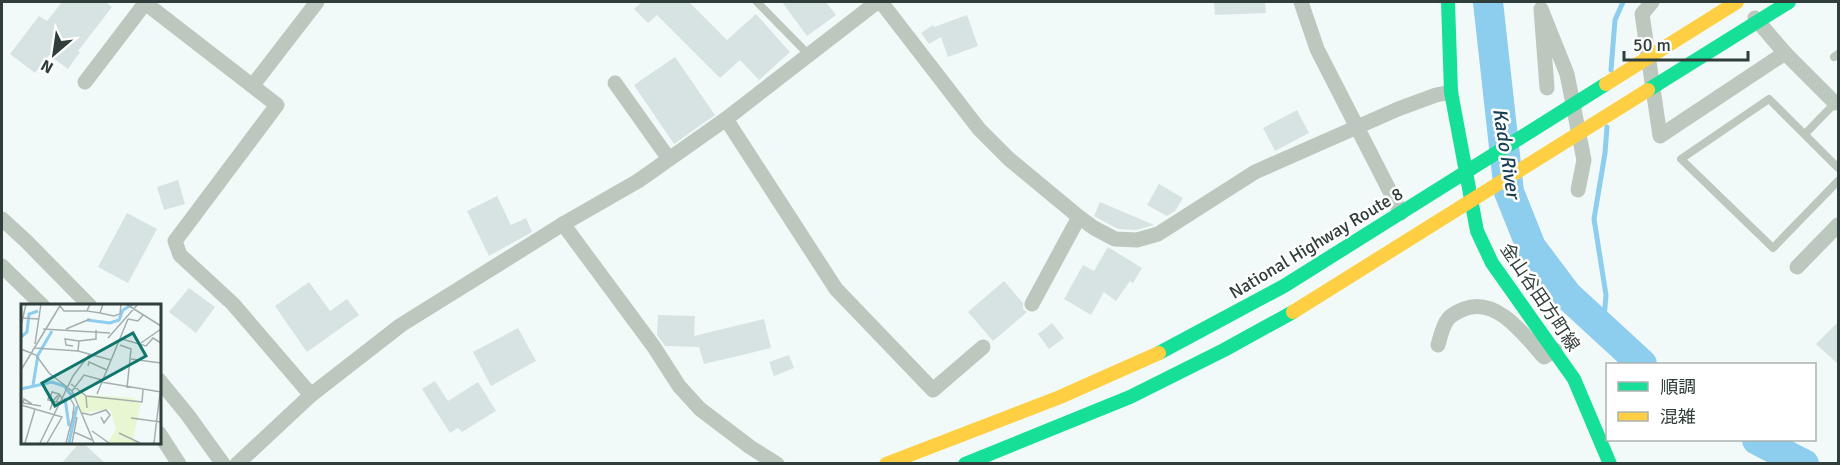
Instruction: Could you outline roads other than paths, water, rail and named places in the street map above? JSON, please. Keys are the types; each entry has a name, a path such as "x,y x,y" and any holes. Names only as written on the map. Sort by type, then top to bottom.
{"main road":[{"name":"金山谷田方町線","path":"1449,2 1451,92 1477,231 1492,263 1574,379 1610,464"},
{"name":"National Highway Route 8","path":"886,464 986,427 1119,372 1211,326 1284,286 1739,2"},
{"path":"964,464 1130,397 1224,350 1298,309 1789,2"}],"street":[{"path":"85,82 145,2 277,105 175,241 180,255 233,304 311,395"},
{"path":"253,85 317,2"},
{"path":"237,464 311,395 401,325 563,224 638,182 726,119 879,2 980,129 1009,159 1078,217 1115,238 1137,240 1158,234 1255,172 1398,109 1451,92"},
{"path":"1301,2 1317,49 1401,213"},
{"path":"1652,2 1642,14 1660,136 1785,53"},
{"path":"1739,2 1785,53 1838,103"},
{"path":"1541,5 1547,88"},
{"path":"1541,5 1567,74 1584,160 1578,190"},
{"path":"615,83 669,159"},
{"path":"726,119 836,289 933,390 983,347"},
{"path":"1032,304 1078,217"},
{"path":"2,219 88,304"},
{"path":"563,224 654,347 679,386 700,408 750,447 777,464"},
{"path":"1797,267 1839,225"},
{"path":"2,266 41,304"},
{"path":"1437,345 1447,320 1456,312 1474,305 1486,307 1502,315 1544,357 1555,350"},
{"path":"160,381 223,464"},
{"path":"160,435 179,464"}],"lane":[{"path":"757,2 809,55"},
{"path":"1839,168 1769,99 1682,159 1773,248 1839,181"},
{"path":"1805,134 1838,103"}],"waterway":[{"name":"Kado River","path":"1488,2 1509,192 1531,247 1567,295 1641,363"},
{"path":"1611,70 1615,20 1623,2"},
{"path":"1603,330 1606,295 1594,219 1607,127"},
{"name":"Kado River","path":"1759,441 1804,464"}]}
